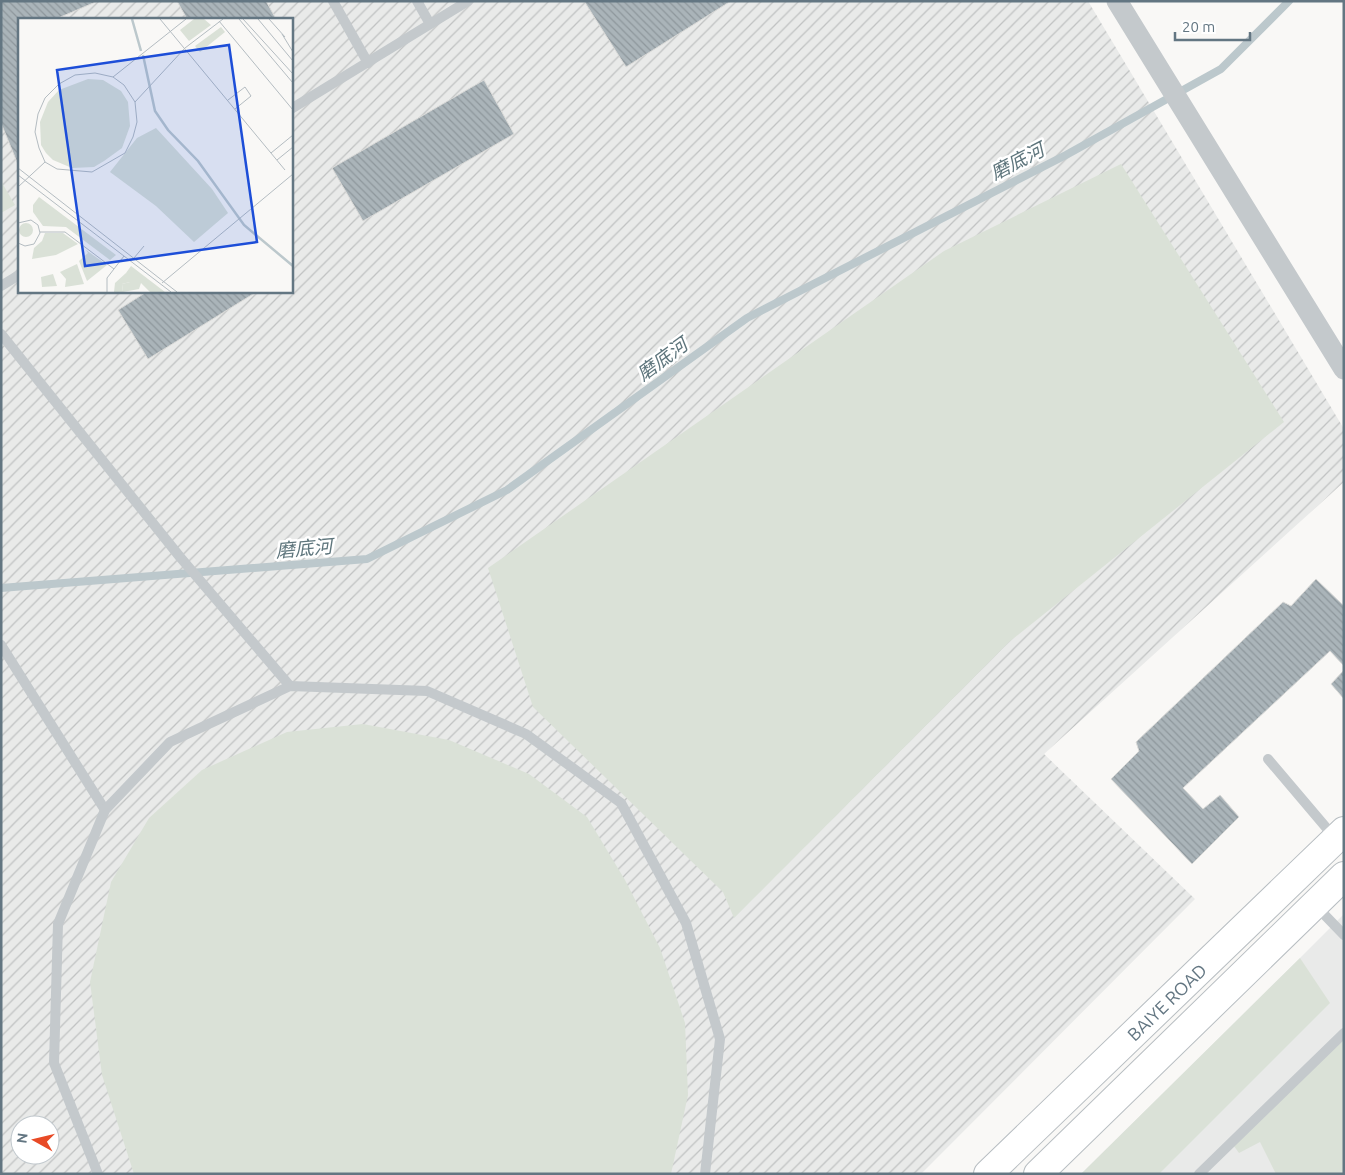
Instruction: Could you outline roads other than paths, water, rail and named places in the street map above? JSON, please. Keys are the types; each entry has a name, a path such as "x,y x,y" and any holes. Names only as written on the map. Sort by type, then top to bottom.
{"street":[{"path":"1117,1 1344,369"},
{"name":"BAIYE ROAD","path":"988,1174 1340,835"},
{"name":"BAIYE ROAD","path":"1038,1174 1344,876"}],"lane":[{"path":"333,1 368,63"},
{"path":"417,1 430,24"},
{"path":"292,108 468,1"},
{"path":"1,286 18,276"},
{"path":"1,334 180,557 290,686"},
{"path":"1,646 105,810"},
{"path":"98,1174 54,1063 58,924 105,810 170,742 290,686 426,691 526,734 621,803 686,923 720,1039 705,1174"},
{"path":"1268,759 1340,835"},
{"path":"1315,904 1344,935"},
{"path":"1199,1174 1344,1033"}],"waterway":[{"name":"磨底河","path":"1,588 367,559 507,490 747,318 1066,155 1221,69 1289,1"}]}
